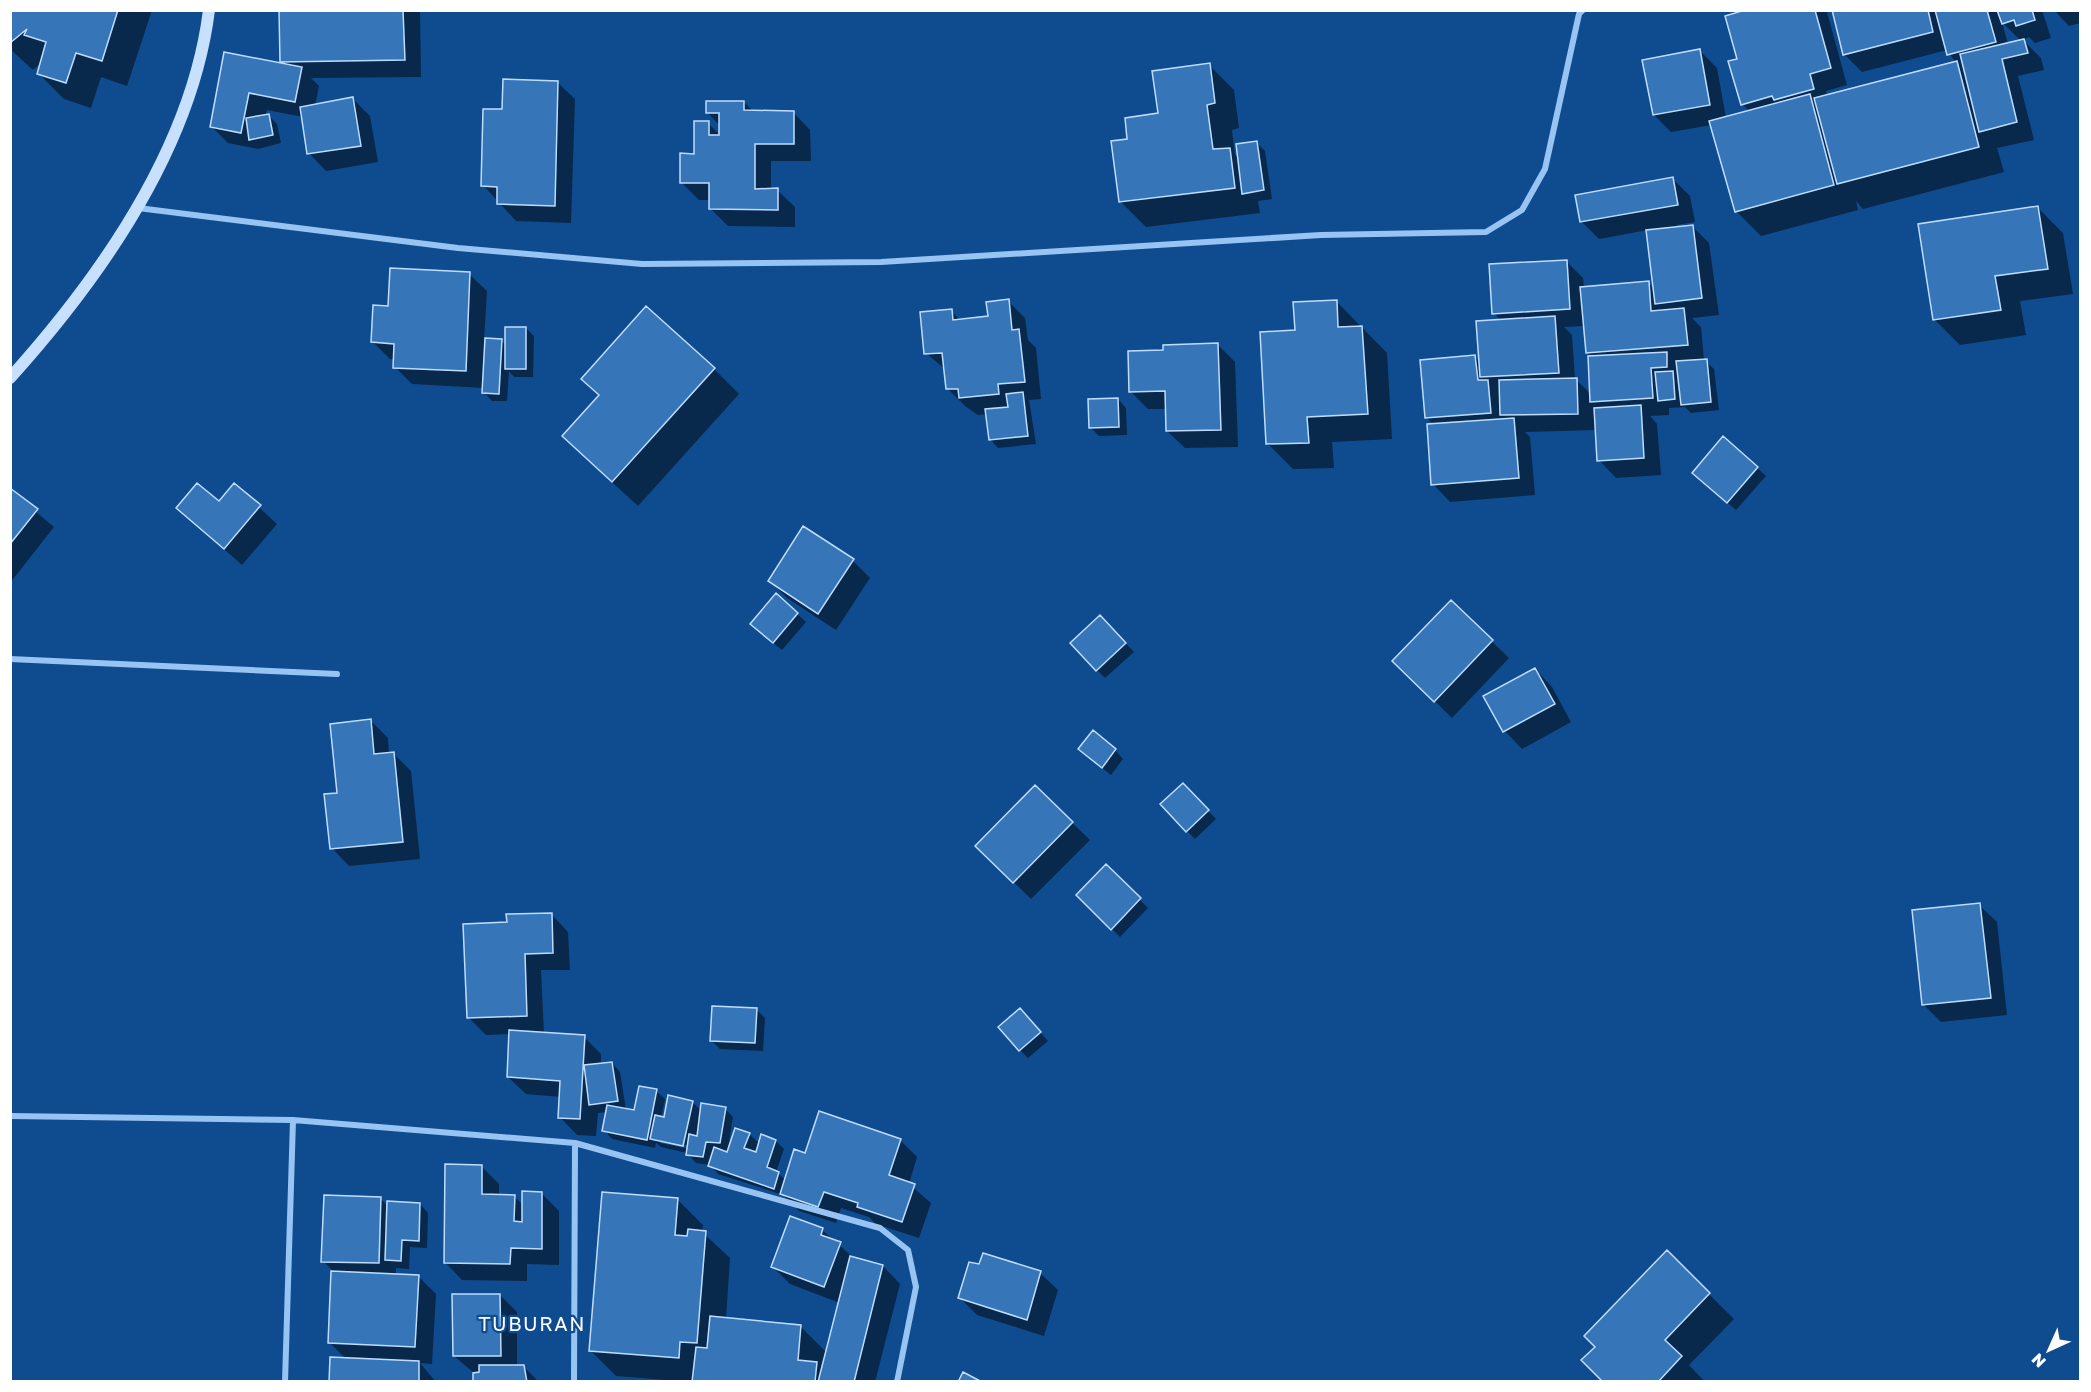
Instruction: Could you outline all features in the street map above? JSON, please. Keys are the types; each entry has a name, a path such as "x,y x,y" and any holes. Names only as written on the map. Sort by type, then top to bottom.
{"street":[{"path":"10,378 78,295 138,208 179,121 206,35 209,10"},
{"path":"138,208 458,248 642,264 880,262 1321,235 1486,232 1522,210 1545,169 1579,14 1583,10"},
{"path":"10,659 337,674"},
{"path":"10,1116 293,1120 575,1143 880,1228 908,1250 916,1287 897,1382"},
{"path":"285,1382 293,1120"},
{"path":"574,1382 575,1143"}],"building":[{"path":"10,10 118,10 102,61 76,53 66,83 37,74 46,42 24,35 27,29 10,43"},
{"path":"279,10 403,10 405,60 280,62"},
{"path":"1745,10 1815,10 1831,68 1810,74 1814,89 1774,100 1772,96 1741,105 1728,61 1737,59 1725,16"},
{"path":"1832,10 1928,10 1933,32 1843,55"},
{"path":"1935,10 1987,10 1996,42 1947,55"},
{"path":"1997,10 2032,10 2035,20 2016,26 2014,20 2002,24"},
{"path":"2024,39 2028,53 2002,59 2017,122 1979,132 1960,54"},
{"path":"1700,49 1710,105 1653,115 1642,60"},
{"path":"224,52 302,67 295,102 249,93 241,133 210,127"},
{"path":"1957,61 1979,147 1837,184 1814,98"},
{"path":"1210,63 1215,103 1207,105 1213,149 1230,148 1235,188 1119,202 1111,141 1127,139 1125,118 1158,113 1152,71"},
{"path":"503,79 558,81 555,206 497,204 497,187 481,186 483,109 502,109"},
{"path":"1810,94 1834,185 1735,212 1709,121"},
{"path":"353,97 361,146 307,154 300,107"},
{"path":"706,101 744,101 744,110 794,111 794,144 755,144 755,189 778,188 778,210 709,209 709,183 680,183 680,153 694,154 694,121 709,121 709,135 719,135 719,113 706,113"},
{"path":"269,114 273,135 249,140 246,118"},
{"path":"1257,141 1264,190 1242,194 1236,144"},
{"path":"1673,177 1678,205 1580,222 1575,195"},
{"path":"2038,206 2048,269 1995,276 2001,310 1933,320 1918,224"},
{"path":"1693,225 1702,298 1655,304 1646,230"},
{"path":"1567,260 1570,309 1492,314 1489,264"},
{"path":"390,268 470,272 466,371 393,368 394,344 371,342 373,305 388,306"},
{"path":"1649,281 1651,311 1684,308 1688,345 1586,353 1580,287"},
{"path":"1009,299 1012,330 1019,329 1025,382 998,384 999,394 959,398 958,389 946,389 942,353 924,354 920,312 952,309 953,320 988,316 986,302"},
{"path":"1337,300 1338,327 1362,326 1368,414 1307,417 1309,443 1266,444 1260,332 1295,330 1293,302"},
{"path":"646,306 715,368 612,482 562,436 599,395 581,379"},
{"path":"1555,316 1559,373 1480,377 1476,321"},
{"path":"505,327 526,327 526,369 505,369"},
{"path":"485,338 502,339 499,394 482,393"},
{"path":"1218,343 1221,430 1166,431 1165,391 1129,392 1128,351 1163,350 1163,345"},
{"path":"1667,352 1667,367 1651,368 1653,398 1590,402 1588,356"},
{"path":"1475,355 1478,380 1488,380 1491,413 1425,418 1420,360"},
{"path":"1707,359 1711,402 1681,405 1676,361"},
{"path":"1673,371 1675,399 1658,401 1655,372"},
{"path":"1577,378 1578,414 1500,415 1499,380"},
{"path":"1023,392 1028,436 989,440 985,409 1008,407 1006,394"},
{"path":"1118,398 1119,427 1089,428 1088,399"},
{"path":"1641,405 1644,458 1597,461 1594,408"},
{"path":"1514,418 1519,478 1431,485 1427,424"},
{"path":"1723,436 1758,467 1727,503 1692,473"},
{"path":"197,483 219,501 234,483 261,505 224,549 176,508"},
{"path":"10,488 38,509 10,544"},
{"path":"803,526 854,559 818,614 768,581"},
{"path":"776,593 798,613 773,643 750,624"},
{"path":"1451,600 1493,640 1434,702 1392,661"},
{"path":"1100,615 1126,643 1096,671 1070,643"},
{"path":"1535,668 1555,704 1503,732 1483,696"},
{"path":"371,719 374,754 394,752 403,842 330,849 324,794 337,793 330,724"},
{"path":"1093,730 1116,749 1102,768 1078,749"},
{"path":"1183,783 1209,810 1186,832 1160,804"},
{"path":"1035,785 1073,822 1013,883 975,846"},
{"path":"1106,864 1141,898 1111,930 1076,895"},
{"path":"1980,903 1991,998 1922,1005 1912,910"},
{"path":"552,913 553,953 525,954 527,1016 467,1018 463,924 507,922 506,914"},
{"path":"712,1006 757,1008 755,1043 710,1041"},
{"path":"1020,1008 1041,1032 1019,1051 998,1027"},
{"path":"509,1030 585,1035 580,1119 558,1118 560,1081 507,1077"},
{"path":"612,1062 618,1101 589,1105 584,1065"},
{"path":"639,1086 657,1089 647,1140 602,1131 607,1105 634,1110"},
{"path":"668,1095 693,1101 683,1146 650,1139 655,1115 664,1117"},
{"path":"701,1103 726,1107 720,1143 706,1142 703,1157 686,1155 689,1134 697,1136"},
{"path":"819,1111 901,1139 889,1175 915,1184 902,1222 857,1207 858,1203 824,1192 818,1207 780,1194 794,1149 805,1153"},
{"path":"735,1128 750,1133 744,1148 756,1152 761,1134 776,1140 767,1167 779,1172 774,1189 708,1166 714,1147 727,1152"},
{"path":"445,1164 482,1165 482,1194 515,1195 514,1221 522,1222 522,1191 542,1192 542,1249 511,1248 510,1264 444,1263"},
{"path":"602,1192 678,1198 675,1235 687,1236 688,1229 706,1231 697,1343 680,1342 679,1358 589,1351"},
{"path":"324,1195 381,1197 379,1263 321,1262"},
{"path":"387,1201 420,1203 419,1241 402,1240 401,1261 385,1260"},
{"path":"790,1216 823,1228 821,1235 841,1242 824,1287 771,1267"},
{"path":"1667,1250 1710,1293 1665,1340 1682,1356 1658,1382 1603,1382 1581,1360 1595,1347 1584,1336"},
{"path":"983,1253 1041,1271 1027,1320 958,1298 969,1262 979,1264"},
{"path":"850,1256 883,1265 854,1382 818,1382"},
{"path":"331,1271 419,1275 415,1347 328,1343"},
{"path":"452,1294 500,1294 501,1356 453,1356"},
{"path":"710,1316 801,1325 798,1360 817,1362 815,1382 692,1382 696,1347 707,1348"},
{"path":"330,1357 419,1361 419,1382 329,1382"},
{"path":"479,1365 524,1365 527,1382 473,1382 473,1373 479,1372"},
{"path":"963,1372 982,1382 958,1382"}],"district":[{"name":"TUBURAN","path":"532,1323"}]}
